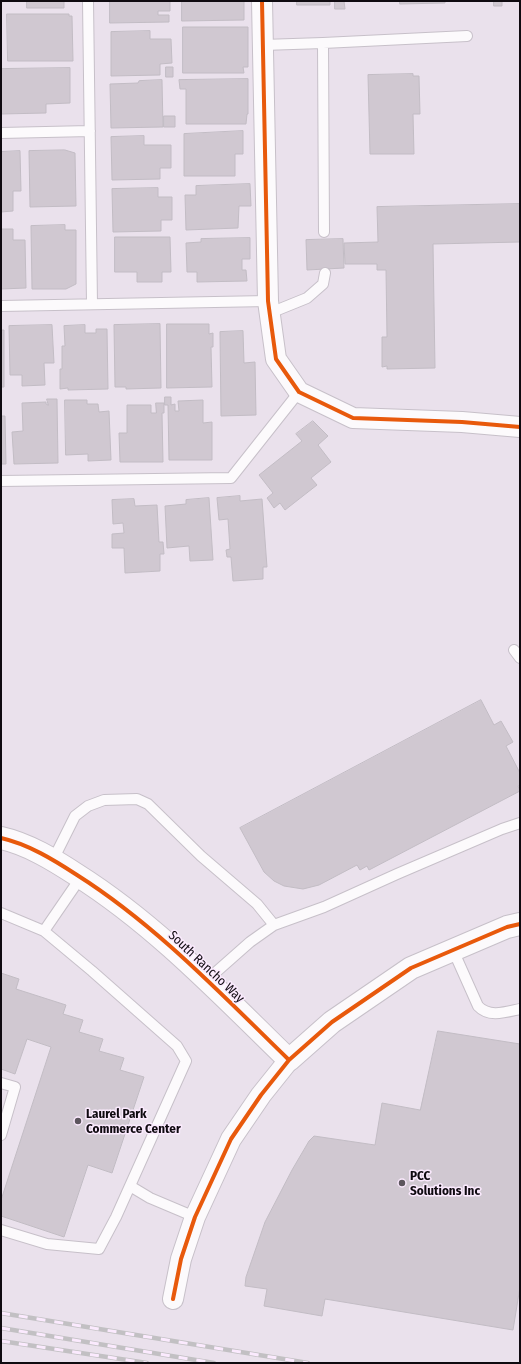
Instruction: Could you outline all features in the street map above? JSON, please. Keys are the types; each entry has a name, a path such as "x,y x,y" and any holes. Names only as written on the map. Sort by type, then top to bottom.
{"street":[{"path":"262,1 269,307 276,359 299,392 353,418 462,422 520,427"},
{"name":"South Rancho Way","path":"1,838 10,840 53,860 100,889 164,940 288,1060"},
{"path":"173,1299 181,1259 195,1217 231,1140 288,1060 332,1022 411,968 507,927 520,924"}],"lane":[{"path":"88,1 92,304"},
{"path":"263,45 323,44 468,36"},
{"path":"323,44 324,232"},
{"path":"1,133 90,131"},
{"path":"1,306 92,304 269,307 307,298 323,284 325,273"},
{"path":"1,481 231,478 299,392"},
{"path":"53,860 75,816 88,806 104,800 137,799 148,804 202,856 257,904 274,925"},
{"path":"207,980 250,942 274,925 324,907 502,829 520,823"},
{"path":"44,931 81,877"},
{"path":"1,913 44,931 177,1046 186,1061 130,1186 99,1249 47,1244 1,1230"},
{"path":"453,950 478,1006 483,1012 503,1013 520,1009"},
{"path":"1,1083 15,1088 1,1135"},
{"path":"130,1186 150,1198 195,1217"}],"building":[{"path":"27,1 64,1 64,8 27,8"},
{"path":"110,1 170,1 170,11 158,11 158,15 169,15 169,22 110,23"},
{"path":"182,1 244,1 244,20 182,21"},
{"path":"297,1 330,1 330,5 297,5"},
{"path":"335,1 344,1 345,9 335,9"},
{"path":"400,1 445,1 445,3 400,4"},
{"path":"494,1 502,1 502,6 494,6"},
{"path":"7,14 69,14 69,16 72,16 73,61 8,61"},
{"path":"183,27 248,27 248,67 243,67 244,73 183,73"},
{"path":"150,31 150,39 171,39 172,63 160,64 160,75 111,76 111,32"},
{"path":"166,67 173,67 173,77 166,77"},
{"path":"70,68 70,103 46,104 46,113 1,114 1,69"},
{"path":"413,74 413,76 419,76 420,114 413,114 414,154 370,154 368,75"},
{"path":"248,79 248,114 246,124 186,124 186,89 180,89 179,80"},
{"path":"162,80 163,127 111,128 110,84"},
{"path":"164,116 175,116 175,127 164,127"},
{"path":"243,131 243,154 235,154 235,176 184,176 184,134"},
{"path":"144,136 144,145 171,145 171,168 160,168 160,179 112,180 111,137"},
{"path":"65,150 75,153 76,206 30,207 29,151"},
{"path":"20,151 21,191 13,191 13,211 1,212 1,152"},
{"path":"250,184 251,206 239,206 238,228 186,230 185,195 196,195 196,186"},
{"path":"158,188 158,197 172,197 172,220 161,220 161,231 113,232 112,189"},
{"path":"520,204 520,242 433,244 435,368 387,369 387,366 382,367 382,337 387,337 386,270 377,270 377,264 345,264 344,243 378,242 377,207"},
{"path":"65,225 65,230 76,230 76,284 66,289 32,289 31,226"},
{"path":"1,229 13,229 13,240 25,240 26,288 1,289"},
{"path":"115,237 170,237 171,272 162,272 162,282 137,282 137,272 115,272"},
{"path":"250,238 250,259 242,259 242,270 246,270 247,281 197,282 197,272 187,272 186,243 201,242 201,239"},
{"path":"343,239 344,268 307,270 306,240"},
{"path":"160,324 161,388 126,389 126,387 115,387 114,325"},
{"path":"167,324 209,324 209,334 213,333 213,347 211,347 212,387 167,388"},
{"path":"52,325 54,363 44,363 45,385 22,386 22,375 10,375 9,326"},
{"path":"85,325 85,333 96,333 96,329 107,329 108,389 60,389 62,346 65,346 64,326"},
{"path":"1,330 4,330 4,387 1,387"},
{"path":"243,331 244,363 255,362 256,415 221,416 220,332"},
{"path":"165,397 171,397 171,405 175,404 175,411 179,411 178,401 203,400 203,423 212,422 212,460 169,460 168,405 165,405"},
{"path":"47,399 57,399 58,463 14,464 12,432 23,431 22,403 46,402 48,405"},
{"path":"65,400 87,400 87,404 98,404 99,412 109,411 111,460 88,461 88,454 66,455"},
{"path":"156,403 164,403 164,413 162,413 163,462 120,462 119,433 127,433 127,405 151,405 151,413 156,413"},
{"path":"1,416 5,416 6,464 1,464"},
{"path":"313,421 328,436 318,445 331,462 311,478 317,485 285,510 280,503 274,508 267,498 273,493 259,475 302,441 296,434"},
{"path":"240,496 240,501 262,499 267,567 263,567 263,579 233,581 231,557 227,557 226,550 230,549 228,519 219,520 217,498"},
{"path":"209,498 213,560 190,561 189,546 167,548 165,506 186,504 186,500"},
{"path":"134,499 135,506 157,505 159,542 163,542 164,554 160,554 160,571 125,573 124,548 112,548 112,534 124,533 123,523 113,524 112,500"},
{"path":"481,700 494,725 501,721 513,742 506,746 520,773 520,785 518,786 520,791 369,870 367,866 360,870 357,865 319,885 303,889 284,886 274,881 264,872 240,828"},
{"name":"Laurel Park Commerce Center","path":"1,973 19,979 16,989 66,1005 63,1014 83,1020 79,1032 103,1039 99,1051 124,1058 120,1070 144,1077 112,1173 88,1165 64,1237 1,1216 1,1200 51,1047 27,1039 15,1074 1,1069"},
{"name":"PCC Solutions Inc","path":"438,1031 520,1044 520,1287 513,1330 325,1299 322,1316 264,1306 267,1289 245,1286 246,1277 265,1222 309,1141 314,1136 375,1145 382,1103 420,1110"}],"railway":[{"path":"1,1313 308,1363"},
{"path":"1,1328 214,1363"},
{"path":"1,1341 147,1363"}],"cycle path":[{"path":"262,1 268,301 276,359 299,392 353,418 462,422 520,427"},
{"path":"1,838 31,848 50,858 106,895 134,916 161,938 213,986 289,1060"},
{"path":"173,1299 181,1259 195,1217 231,1139 261,1095 289,1060 332,1022 411,968 507,927 520,924"}],"place":[{"name":"Laurel Park Commerce Center","path":"78,1121"},
{"name":"PCC Solutions Inc","path":"402,1183"}]}
